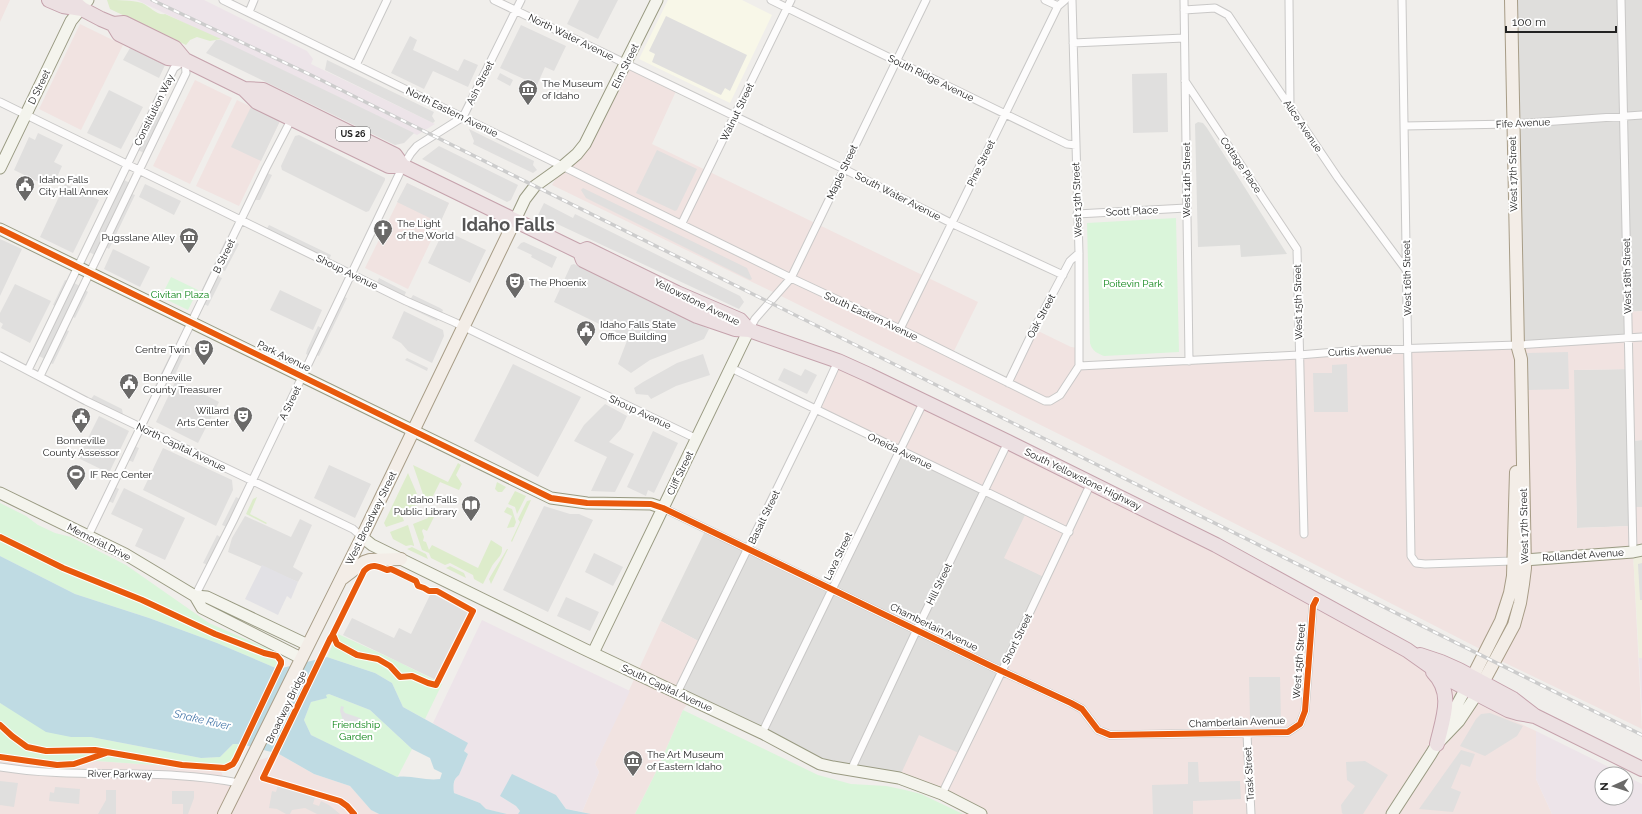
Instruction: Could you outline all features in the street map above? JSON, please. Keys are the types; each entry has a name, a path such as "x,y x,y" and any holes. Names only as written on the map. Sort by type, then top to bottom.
{"highway":[{"name":"Yellowstone Avenue","path":"49,0 63,6 81,3 112,24 119,34 168,58 185,60 244,89 257,102 295,113 395,155 403,166 580,252 583,260 697,316 748,333"},
{"name":"South Yellowstone Highway","path":"748,333 838,361 924,401 1216,545 1375,634 1407,650 1441,662 1508,710 1535,716 1642,769"},
{"path":"1407,650 1436,675 1446,692 1446,701 1438,744"}],"main road":[{"name":"West 17th Street","path":"1475,686 1501,621 1519,560 1521,359 1518,346 1512,124 1511,0"},
{"name":"West Broadway Street","path":"224,814 341,580 515,220"},
{"name":"West 17th Street","path":"1518,346 1513,360 1516,459 1514,499 1519,560"},
{"path":"341,580 368,560 401,559"},
{"path":"1475,686 1510,634 1520,605 1517,593 1519,560"}],"street":[{"name":"North Eastern Avenue","path":"223,0 682,223"},
{"path":"248,12 254,0"},
{"path":"356,64 387,0"},
{"name":"North Water Avenue","path":"494,0 734,117"},
{"name":"Ash Street","path":"403,166 411,152 417,146 463,117 521,0"},
{"name":"Elm Street","path":"515,220 525,199 535,186 563,166 577,154 585,144 657,0"},
{"name":"South Ridge Avenue","path":"771,0 1067,144 1076,144"},
{"name":"Walnut Street","path":"682,223 791,0"},
{"name":"Maple Street","path":"748,333 759,314 791,278 926,0"},
{"path":"1045,0 1058,6"},
{"name":"Pine Street","path":"900,329 1058,6 1065,0"},
{"name":"West 13th Street","path":"1072,0 1079,253 1079,366"},
{"name":"West 14th Street","path":"1184,0 1189,361"},
{"path":"1289,0 1290,106"},
{"name":"West 16th Street","path":"1402,0 1411,556"},
{"name":"West 18th Street","path":"1620,0 1629,338 1638,551"},
{"name":"D Street","path":"0,168 81,3"},
{"name":"Alice Avenue","path":"1184,10 1215,8 1228,15 1338,178 1407,272"},
{"path":"1073,43 1184,38"},
{"name":"Constitution Way","path":"28,370 174,68 185,60"},
{"name":"Constitution Way","path":"40,376 186,73 185,60"},
{"name":"Cottage Place","path":"1185,81 1297,249"},
{"name":"Shoup Avenue","path":"0,102 352,273 406,301 464,327 697,439"},
{"name":"B Street","path":"88,536 241,220 295,113"},
{"name":"Fife Avenue","path":"1404,126 1512,124 1642,116"},
{"name":"South Water Avenue","path":"734,117 844,169 951,223 1063,275"},
{"name":"A Street","path":"195,596 403,166"},
{"name":"Scott Place","path":"1077,214 1186,208"},
{"name":"South Eastern Avenue","path":"682,223 791,278 900,329 1045,401 1055,399 1060,395 1079,366"},
{"name":"Park Avenue","path":"0,229 521,484 558,500"},
{"name":"West 15th Street","path":"1297,249 1304,534"},
{"name":"Oak Street","path":"1008,382 1070,261 1079,253"},
{"name":"Cliff Street","path":"593,653 748,333"},
{"name":"Curtis Avenue","path":"1079,366 1299,355 1360,350 1518,346 1642,337"},
{"name":"North Capital Avenue","path":"0,356 140,427 353,529 362,537"},
{"name":"Basalt Street","path":"677,693 838,361"},
{"name":"Oneida Avenue","path":"731,368 983,492 1069,532"},
{"name":"Lava Street","path":"762,734 924,401"},
{"name":"Hill Street","path":"851,770 916,630 1008,442"},
{"name":"Short Street","path":"942,794 1002,672 1091,483"},
{"name":"Memorial Drive","path":"0,493 130,557 151,571 195,596 207,597 308,645"},
{"name":"Chamberlain Avenue","path":"558,500 587,504 651,504 663,508 1002,672 1071,703 1082,709 1098,730 1110,735 1247,734 1288,732 1300,724"},
{"name":"South Capital Avenue","path":"362,537 372,545 762,734 820,764 899,778 942,794 981,814"},
{"name":"Rollandet Avenue","path":"1411,556 1416,563 1425,564 1519,560 1638,551"},
{"name":"Memorial Drive","path":"195,596 202,608 300,661"},
{"name":"West 15th Street","path":"1300,724 1305,711 1313,606 1316,600"},
{"path":"1392,814 1438,744 1459,721 1475,686"},
{"name":"Trask Street","path":"1247,734 1251,814"},
{"name":"River Parkway","path":"0,767 48,773 201,777 240,783"}],"shaded area":[{"path":"0,0 10,0 0,22"},
{"path":"137,0 204,0 307,51 313,59 311,64 435,124 417,135"},
{"path":"579,0 618,0 598,39 567,24"},
{"path":"668,0 742,0 772,15 730,103 639,59"},
{"path":"1511,0 1642,0 1642,311 1628,312 1629,338 1518,345"},
{"path":"666,16 747,55 730,91 725,88 721,95 652,62 655,54 649,51"},
{"path":"80,24 123,45 81,130 39,109"},
{"path":"521,25 566,46 554,71 545,67 537,85 500,68"},
{"path":"410,36 417,40 413,50 458,71 464,59 478,65 468,87 433,71 424,89 391,73"},
{"path":"216,40 221,40 414,133 404,143 395,145 206,53"},
{"path":"130,48 165,65 159,78 123,60"},
{"path":"327,60 434,112 432,116 435,121 433,123 325,70"},
{"path":"626,64 677,89 652,144 978,302 952,355 1007,382 1034,329 1071,347 1079,348 1079,366 1628,338 1628,312 1642,311 1642,440 1630,441 1629,369 1574,370 1577,528 1632,526 1631,507 1642,507 1642,550 1633,552 1642,729 1497,659 1515,621 1521,562 1486,652 1089,449 777,294 552,185 563,166 577,154"},
{"path":"500,73 513,80 510,86 497,79"},
{"path":"1167,73 1168,132 1133,133 1132,74"},
{"path":"195,80 232,98 190,184 153,166"},
{"path":"109,90 143,107 121,149 87,133"},
{"path":"237,100 280,121 239,206 196,186"},
{"path":"251,107 280,121 261,161 231,147"},
{"path":"157,110 164,113 144,153 138,150"},
{"path":"1198,122 1203,123 1207,128 1287,254 1241,257 1240,245 1198,247 1195,124"},
{"path":"469,129 534,161 533,165 537,170 533,173 473,144 474,141"},
{"path":"38,133 63,145 54,162 62,166 55,182 48,179 45,185 14,170 29,137 35,140"},
{"path":"299,135 385,178 369,211 366,212 282,170 281,166 295,136"},
{"path":"439,146 518,185 511,200 507,202 422,159"},
{"path":"657,150 697,169 677,210 675,211 636,193"},
{"path":"267,173 272,175 260,200 254,200"},
{"path":"124,180 130,183 95,255 89,252"},
{"path":"407,183 449,203 408,289 365,268"},
{"path":"407,183 449,203 440,223 397,202"},
{"path":"65,184 99,200 73,253 40,237"},
{"path":"145,184 181,201 174,215 139,197"},
{"path":"583,188 747,268 752,279 750,280 586,198 581,190"},
{"path":"132,194 135,195 109,249 106,247"},
{"path":"544,203 573,218 575,214 740,296 744,302 739,309 538,215"},
{"path":"269,225 331,255 329,260 266,230"},
{"path":"444,230 486,250 470,283 428,263"},
{"path":"0,239 22,249 0,296"},
{"path":"226,239 229,240 200,299 198,298"},
{"path":"234,241 239,244 225,271 220,269"},
{"path":"524,242 557,257 552,268 531,257 532,255 517,248"},
{"path":"113,249 150,267 140,287 104,269"},
{"path":"574,264 709,329 704,339 650,360 631,373 618,364 628,338 554,302 571,265"},
{"path":"217,276 222,278 208,306 204,304"},
{"path":"379,278 406,292 404,297 377,283"},
{"path":"65,280 68,281 55,306 53,305"},
{"path":"74,283 80,286 45,359 39,356"},
{"path":"15,284 51,301 30,343 1,328 3,324 0,322 0,313"},
{"path":"85,290 88,292 75,318 73,317"},
{"path":"280,290 322,310 313,330 270,310"},
{"path":"413,295 443,310 441,315 410,300"},
{"path":"344,297 347,298 319,356 316,355"},
{"path":"409,305 438,319 437,321 408,307"},
{"path":"404,311 443,330 444,336 432,363 408,351 401,343 392,338"},
{"path":"318,326 323,329 310,356 306,354 307,350"},
{"path":"66,330 69,331 53,364 50,363"},
{"path":"176,343 178,344 155,393 152,392"},
{"path":"184,343 189,345 171,383 166,381"},
{"path":"1568,352 1569,389 1528,390 1527,353"},
{"path":"703,354 710,375 676,386 651,399 648,395 636,394 634,388 643,382 677,363"},
{"path":"407,358 428,368 427,371 405,360"},
{"path":"513,364 581,397 538,477 474,441"},
{"path":"1347,364 1348,412 1314,412 1313,373 1332,373 1332,365"},
{"path":"835,367 922,407 1089,488 1407,650 1467,699 1536,731 1536,779 1552,814 981,814 899,778 919,735 961,754 1046,578 1004,558 1026,513 816,409"},
{"path":"784,368 801,376 805,369 817,375 807,394 778,380"},
{"path":"1629,369 1631,441 1642,440 1642,507 1632,508 1632,526 1577,528 1573,370"},
{"path":"176,380 219,402 198,443 156,422"},
{"path":"94,395 122,409 123,415 91,399"},
{"path":"605,404 627,416 621,429 609,442 634,454 615,492 591,491 607,457 574,441 584,425"},
{"path":"99,416 129,431 109,473 78,458"},
{"path":"653,431 678,443 654,493 648,490 646,496 627,487"},
{"path":"134,446 139,448 133,462 128,460"},
{"path":"163,448 232,480 233,490 216,526 143,490"},
{"path":"900,451 1027,512 1005,558 1047,578 961,754 899,778 833,767 677,693 702,643 661,621 706,529 832,590"},
{"path":"329,465 371,484 355,518 314,498"},
{"path":"115,487 119,489 113,503 108,501"},
{"path":"124,488 185,518 165,560 135,546 143,529 111,514"},
{"path":"236,497 240,499 227,527 222,525"},
{"path":"544,506 570,514 579,514 593,520 548,612 503,590"},
{"path":"245,516 291,537 300,519 312,525 293,567 303,573 298,582 228,552 232,538"},
{"path":"217,535 222,538 208,565 203,563"},
{"path":"594,553 623,567 613,586 585,572"},
{"path":"1642,563 1642,600 1640,600 1638,564"},
{"path":"262,565 298,582 291,599 287,596 278,615 245,599"},
{"path":"431,593 469,612 436,680 343,635 352,618 394,638 399,628 411,634"},
{"path":"566,597 599,612 590,631 557,616"},
{"path":"482,620 630,691 595,764 599,772 582,812 566,809 556,795 500,796 516,806 520,811 518,814 507,814 485,809 480,803 454,793 453,786 456,777 459,775 468,754 433,723"},
{"path":"661,621 702,643 677,693 691,699 683,710 658,768 635,814 591,814 582,812 599,772 595,764"},
{"path":"1639,658 1642,658 1642,712"},
{"path":"1249,677 1280,677 1281,718 1250,719"},
{"path":"341,706 344,707 343,710 345,713 360,718 360,725 356,727 345,727 340,711"},
{"path":"1490,713 1523,726 1517,736 1485,756 1460,746 1476,719 1481,714"},
{"path":"1536,731 1607,766 1594,766 1594,806 1634,806 1634,780 1642,784 1642,814 1552,814 1536,779"},
{"path":"1461,750 1475,754 1470,767 1461,764 1451,788 1461,792 1453,812 1419,809"},
{"path":"279,754 314,774 350,786 371,810 379,814 0,814 0,760 43,765 76,766 96,761 170,766 221,771 224,780 239,783 249,763"},
{"path":"1365,761 1388,775 1363,814 1343,814 1341,805 1355,786 1347,780 1346,762"},
{"path":"1188,762 1198,762 1199,782 1240,781 1241,799 1193,801 1193,814 1153,814 1152,785 1188,784"},
{"path":"0,781 18,783 14,807 0,805"},
{"path":"278,785 315,797 313,804 319,806 321,801 329,805 340,814 317,814 305,808 292,810 290,814 286,814 277,809 269,808 272,791 276,792"},
{"path":"55,787 80,789 79,804 49,801 50,792 54,793"},
{"path":"106,790 116,790 116,814 98,814 106,800"},
{"path":"172,791 194,791 194,798 188,814 183,814 183,804 172,804"}],"green space":[{"path":"107,0 142,3 159,14 165,14 221,39 210,41 197,37 190,40 186,45 110,9"},
{"name":"Poitevin Park","path":"1176,218 1179,352 1104,356 1097,353 1093,350 1090,343 1087,223"},
{"name":"Civitan Plaza","path":"171,277 198,290 188,310 161,297"},
{"path":"458,463 461,465 456,475 462,484 459,490 440,482 431,500 427,498 425,500 413,465 448,482"},
{"path":"408,473 420,504 400,511 404,521 386,527 384,523"},
{"path":"497,482 506,487 502,492 498,492 495,489"},
{"path":"515,491 526,496 517,514 515,507 508,504"},
{"path":"257,497 250,514 267,523 266,524 246,514 253,499"},
{"path":"531,500 512,542 511,541 520,522 518,519 527,501"},
{"path":"0,503 26,516 38,525 55,533 71,537 126,565 209,623 275,652 278,669 217,643 149,618 75,594 0,556"},
{"path":"507,507 512,509 516,522 514,527 507,528 512,516 504,512"},
{"path":"430,512 431,515 436,513 427,531 423,529 422,531 424,537 423,541 426,542 429,550 432,545 478,568 491,540 502,547 500,555 492,566 483,584 474,579 473,575 450,563 445,565 431,558 429,553 422,550 413,524 428,518 427,513"},
{"path":"408,525 414,546 406,546 393,539 390,532"},
{"path":"412,547 426,554 428,559 407,549"},
{"path":"508,549 491,584 489,579"},
{"path":"1642,550 1642,658 1639,658 1633,552"},
{"path":"450,566 464,573 466,578 446,568"},
{"path":"338,634 442,684 425,719 403,707 392,683 375,673 327,657"},
{"name":"Friendship Garden","path":"329,694 370,710 412,749 397,778 311,735 304,720 311,702 326,698 326,695"},
{"path":"0,703 21,715 71,737 91,737 201,758 220,757 233,744 241,744 233,762 221,771 96,761 76,766 43,765 0,760"},
{"path":"683,710 818,775 851,784 886,786 921,794 963,814 635,814 658,768"}],"water":[{"name":"Snake River","path":"0,556 75,594 149,618 217,643 278,669 327,657 375,673 392,683 403,707 468,743 464,751 468,754 455,781 454,793 480,803 486,809 507,814 379,814 371,810 350,786 314,774 279,754 241,744 233,744 220,757 201,758 91,737 71,737 46,732 0,703","holes":["329,694 370,710 412,749 430,758 434,769 442,773 440,779 397,777 311,735 304,720 311,702 327,698 326,695"]},
{"path":"512,774 556,795 566,809 591,814 518,814 520,811 516,806 500,796"}],"railway":[{"path":"152,0 313,76 1642,735"}],"cycle path":[{"path":"0,229 551,498 587,503 651,504 663,508 1071,703 1082,709 1098,730 1110,735 1288,732 1300,724 1305,711 1313,606 1316,600"},
{"path":"0,537 63,568 142,600 215,634 264,653 277,656 281,661 281,664 236,759 233,764 225,768 182,765 95,750 46,751 27,747 0,725"},
{"name":"Broadway Bridge","path":"332,636 364,571 372,566 378,566 387,570 391,569 416,581 418,586 429,591 437,591 473,611 436,685 412,676 400,677 390,666 378,659 357,655 337,644 334,637 332,636 330,639 263,778 340,801 354,814"},
{"path":"0,757 57,765 74,764 106,753"}],"place":[{"name":"The Museum of Idaho","path":"528,106"},
{"name":"Idaho Falls City Hall Annex","path":"25,202"},
{"name":"The Light of the World","path":"383,246"},
{"name":"Pugsslane Alley","path":"189,254"},
{"name":"The Phoenix","path":"515,299"},
{"name":"Idaho Falls State Office Building","path":"586,347"},
{"name":"Centre Twin","path":"204,366"},
{"name":"Bonneville County Treasurer","path":"129,400"},
{"name":"Willard Arts Center","path":"243,433"},
{"name":"Bonneville County Assessor","path":"81,434"},
{"name":"IF Rec Center","path":"76,491"},
{"name":"Idaho Falls Public Library","path":"471,522"},
{"name":"The Art Museum of Eastern Idaho","path":"633,777"}],"district":[{"name":"Idaho Falls","path":"508,224"}]}
